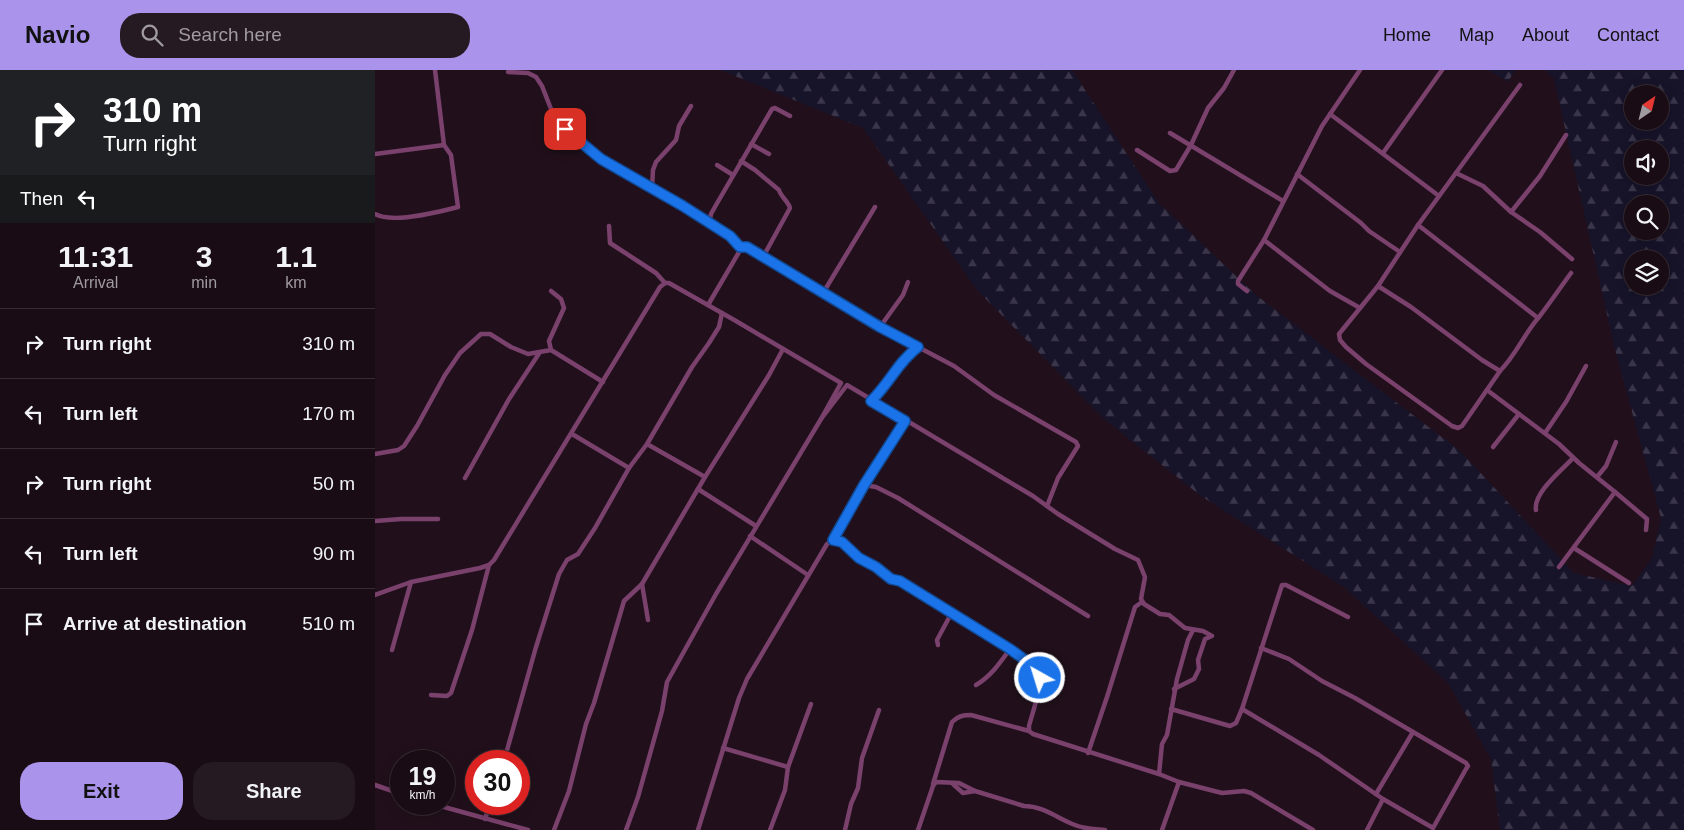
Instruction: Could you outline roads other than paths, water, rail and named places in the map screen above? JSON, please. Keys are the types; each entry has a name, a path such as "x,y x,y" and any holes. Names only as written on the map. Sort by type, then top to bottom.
{"street":[{"path":"375,214 395,218 428,214 458,207 451,155 444,145 435,70"},
{"path":"1137,150 1173,172 1176,170 1191,145 1208,108 1235,70"},
{"path":"1247,291 1238,281 1264,240 1310,147 1360,70"},
{"path":"1383,153 1442,70"},
{"path":"508,72 528,73 536,77 542,86 553,114 565,129 601,159 674,201 730,236 742,247 747,247 880,327 954,366 994,395 1075,442 1078,446 1076,451 1058,478 1047,506"},
{"path":"1520,85 1418,225 1378,286 1339,334 1339,340 1366,364 1452,426 1458,428 1462,426 1509,362 1571,273"},
{"path":"652,189 653,170 656,162 676,140 679,126 691,106"},
{"path":"709,223 711,214 771,109 775,108 789,116"},
{"path":"1330,114 1439,196"},
{"path":"1170,133 1283,201"},
{"path":"1511,212 1540,176 1566,135"},
{"path":"751,144 769,154"},
{"path":"375,154 444,145"},
{"path":"741,161 779,190 790,208 763,257"},
{"path":"717,165 733,175"},
{"path":"1456,173 1483,186 1511,212 1572,258"},
{"path":"1297,174 1369,231 1400,252"},
{"path":"823,293 875,207"},
{"path":"1418,225 1538,318"},
{"path":"609,226 610,243 656,274 665,283 673,284 841,383 749,536 667,682 662,711 638,797 625,830"},
{"path":"1264,240 1331,291 1360,308"},
{"path":"708,305 742,247"},
{"path":"880,327 903,295 908,282"},
{"path":"375,595 411,582 481,568 495,560 660,287 665,283"},
{"path":"1378,286 1437,325 1500,372"},
{"path":"551,291 561,299 564,312 549,341 551,350"},
{"path":"507,750 559,574 567,560 578,554 629,468 647,444 692,367 719,327 722,313"},
{"path":"375,454 398,450 404,446 459,353 481,334 490,334 511,347 528,354 551,350 603,382"},
{"path":"871,401 905,358 918,347"},
{"path":"554,830 569,790 586,724 595,703 624,601 642,584 705,476 769,375 783,349"},
{"path":"465,478 509,399 541,351"},
{"path":"1545,433 1566,402 1586,366"},
{"path":"821,419 847,386 913,424 1115,548 1138,560 1145,577 1142,602 1135,607 1088,753"},
{"path":"1487,390 1559,444 1573,458 1647,519 1645,530"},
{"path":"1493,447 1519,414"},
{"path":"699,830 723,748 747,679 808,575 827,544 833,540 864,485 905,421"},
{"path":"571,434 629,468"},
{"path":"1597,477 1606,466 1615,442"},
{"path":"647,444 705,476"},
{"path":"1536,510 1535,505 1543,489 1573,458"},
{"path":"864,485 876,487 898,498 1088,616"},
{"path":"698,489 756,526"},
{"path":"1559,568 1615,492"},
{"path":"375,521 438,519"},
{"path":"749,536 808,575"},
{"path":"833,540 842,542 859,558 876,567 891,579 900,581 1010,649 1036,668 1040,674 1038,694 1033,706 1029,731"},
{"path":"1574,548 1629,583"},
{"path":"431,694 447,696 451,693 472,630 489,565"},
{"path":"393,650 411,582"},
{"path":"642,584 648,620"},
{"path":"1171,709 1229,726 1236,723 1282,585 1286,585 1348,617"},
{"path":"1142,602 1147,607 1169,616 1185,628 1208,633 1212,636 1205,639 1198,660 1199,669 1194,678 1174,689"},
{"path":"938,645 937,640 951,614"},
{"path":"1185,628 1187,640"},
{"path":"1159,774 1162,744 1167,734 1174,689 1187,640 1194,630"},
{"path":"1242,708 1319,755 1383,799 1434,829 1467,766 1466,763 1355,698 1322,681 1289,659 1261,648"},
{"path":"976,685 985,680 1010,649"},
{"path":"770,830 785,790 788,767 811,704"},
{"path":"845,830 851,804 858,788 862,758 879,710"},
{"path":"918,830 952,722 956,717 964,715 971,715 1029,731 1088,753 1159,774 1179,782 1222,793 1251,793 1313,830"},
{"path":"1376,794 1413,732"},
{"path":"723,748 788,767"},
{"path":"933,786 936,782 964,784 975,791 1047,812 1076,826 1105,830"},
{"path":"1162,830 1179,782"},
{"path":"375,784 390,790"},
{"path":"953,784 963,793 975,791"},
{"path":"1367,830 1383,799"},
{"path":"455,810 528,830"},
{"path":"485,819 486,815"}]}
